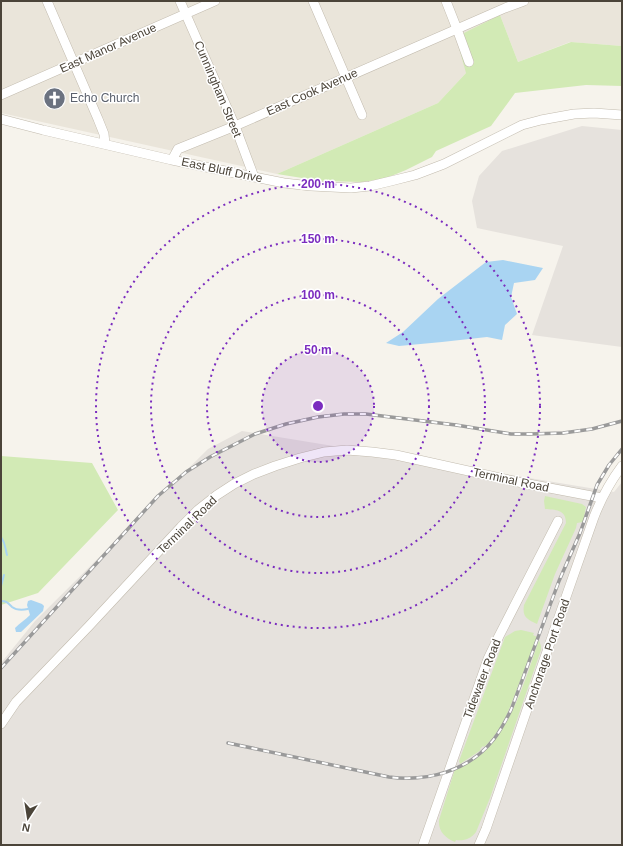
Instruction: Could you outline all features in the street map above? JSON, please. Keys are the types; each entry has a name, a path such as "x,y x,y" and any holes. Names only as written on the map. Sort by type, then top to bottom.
{"street":[{"path":"47,1 104,134 105,144"},
{"name":"Cunningham Street","path":"180,1 235,126 254,177"},
{"name":"East Manor Avenue","path":"1,95 215,1"},
{"path":"313,1 362,115"},
{"path":"446,1 469,62"},
{"name":"East Cook Avenue","path":"172,160 178,149 235,126 457,29 505,5 524,1"},
{"name":"East Bluff Drive","path":"1,119 172,160 284,183 351,188 370,186 415,175 444,164 522,125 574,114 594,113 622,116"},
{"name":"Terminal Road","path":"1,724 16,702 198,510 234,484 275,466 324,452 347,450 372,452 396,455 518,482 602,498"},
{"name":"Anchorage Port Road","path":"479,845 486,829 555,627 602,498 613,478 622,466"},
{"name":"Tidewater Road","path":"423,845 488,659 498,636 558,521"}],"shaded area":[{"path":"1,1 622,1 622,46 570,42 518,62 500,15 466,73 438,103 277,174 1,113"},
{"path":"582,126 622,130 622,347 532,335 563,246 477,228 472,201 479,176 502,151"},
{"path":"242,431 614,492 622,482 622,845 1,845 1,663 35,621 208,449"}],"green space":[{"path":"500,15 518,62 571,42 622,46 622,86 586,85 515,93 491,126 436,151 432,157 384,179 362,182 321,181 277,174 438,103 466,73 456,37"},
{"path":"1,456 92,463 118,510 38,593 1,605"},
{"path":"545,496 582,504 586,507 583,522 577,523 555,574 537,624 530,621 526,617 524,605 566,523 566,518 559,511 545,509"},
{"path":"521,630 534,633 533,635 537,637 508,711 501,726 490,741 480,749 481,750 460,764 459,761 505,637 515,631"},
{"path":"539,640 541,650 490,798 476,832 470,838 465,840 456,840 455,842 443,834 440,828 439,820 455,769 479,756 500,733 509,718 523,686"}],"water":[{"path":"503,260 543,268 535,280 514,283 511,297 517,314 505,325 502,340 487,337 399,346 386,343 403,332 438,299 486,262"},
{"path":"31,600 42,604 44,606 43,611 21,632 16,632 15,628 30,615 27,605 28,601"}],"waterway":[{"path":"1,537 5,544 7,555"},
{"path":"1,586 4,575"},
{"path":"1,601 8,603 15,609 28,609"}],"railway":[{"path":"1,668 158,496 186,472 210,457 255,434 286,424 318,417 344,414 366,414 456,425 511,434 563,433 592,429 622,421"},
{"path":"228,743 389,777 404,778 433,776 447,772 473,759 494,739 511,710 559,581 580,533 597,485 609,465 622,449"}],"place":[{"name":"Echo Church","path":"55,98"}]}
